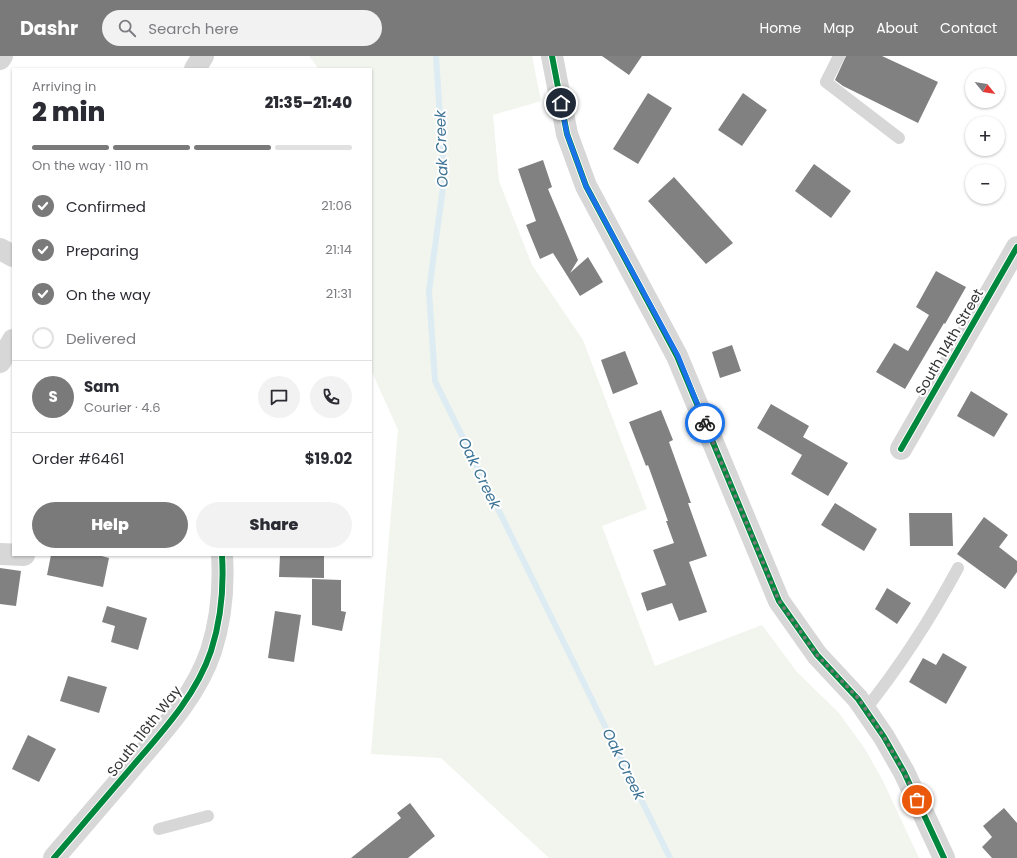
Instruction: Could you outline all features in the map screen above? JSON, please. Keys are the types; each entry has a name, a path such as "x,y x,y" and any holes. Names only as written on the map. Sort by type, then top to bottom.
{"street":[{"path":"196,68 203,56"},
{"path":"552,56 567,134 586,186 678,356 779,601 817,655 858,698 884,737 904,772 944,858"},
{"name":"South 114th Street","path":"901,449 1017,247"},
{"path":"0,249 12,255"},
{"path":"0,362 12,342"},
{"path":"0,554 12,554"},
{"name":"South 116th Way","path":"54,858 162,733 194,686 211,652 219,617 224,584 222,556"}],"lane":[{"path":"839,56 826,82 899,138"},
{"path":"866,710 915,641 958,568"},
{"path":"159,829 208,816"}],"shaded area":[{"path":"309,56 532,56 541,101 493,115 499,181 532,265 583,340 647,509 602,526 655,666 762,625 797,672 839,713 865,749 883,781 919,858 549,858 441,758 371,754 398,430 372,372 372,68 318,68"}],"building":[{"path":"602,56 642,56 629,75"},
{"path":"846,56 882,56 938,82 918,123 843,86 835,80"},
{"path":"648,93 672,108 638,164 613,149"},
{"path":"743,93 767,110 742,146 718,130"},
{"path":"543,160 552,187 548,189 578,260 570,273 588,257 603,282 580,296 553,253 540,259 526,225 536,221 518,169"},
{"path":"814,164 851,191 831,218 795,191"},
{"path":"674,177 733,243 706,264 648,201"},
{"path":"936,271 966,287 905,389 876,372 894,343 908,351 929,315 916,307"},
{"path":"732,345 741,371 720,378 712,352"},
{"path":"625,351 638,384 613,394 601,360"},
{"path":"971,391 1008,414 994,437 957,416"},
{"path":"771,404 809,426 803,437 848,463 828,496 791,474 802,455 757,428"},
{"path":"661,410 673,440 669,442 691,503 688,503 707,556 689,562 707,612 679,621 672,603 647,611 641,593 666,585 653,550 674,543 666,521 668,521 648,465 646,466 629,422"},
{"path":"835,503 877,529 864,551 821,525"},
{"path":"909,513 952,513 953,546 910,546"},
{"path":"984,517 1008,535 999,547 1017,561 1017,572 1005,589 957,554"},
{"path":"51,556 102,556 109,558 103,587 47,575"},
{"path":"280,556 324,556 324,578 279,577"},
{"path":"0,568 21,571 16,606 0,604"},
{"path":"312,579 341,580 341,611 346,612 342,631 312,625"},
{"path":"887,588 911,603 897,624 875,609"},
{"path":"107,606 147,618 138,650 111,642 115,626 102,622"},
{"path":"275,611 301,615 294,662 268,658"},
{"path":"943,653 967,667 946,704 909,682 923,658 936,665"},
{"path":"68,676 107,687 99,713 60,701"},
{"path":"28,735 56,749 39,782 12,769"},
{"path":"410,803 435,836 408,858 351,858 401,818 397,813"},
{"path":"1004,808 1017,823 1017,858 992,858 982,847 992,837 983,826"}],"waterway":[{"name":"Oak Creek","path":"436,56 444,180 429,291 435,381 670,858"}],"cycle path":[{"path":"552,56 567,134 586,186 677,356 779,601 817,655 858,699 884,737 904,772 944,858"},
{"path":"901,449 1017,247"},
{"path":"54,858 166,727 187,699 196,683 211,651 217,627 223,579 222,556"}],"way so far":[{"path":"705,423 779,601 817,655 858,698 884,737 904,772 917,800"}],"route":[{"path":"561,103 567,134 586,186 678,356 705,423"}]}
